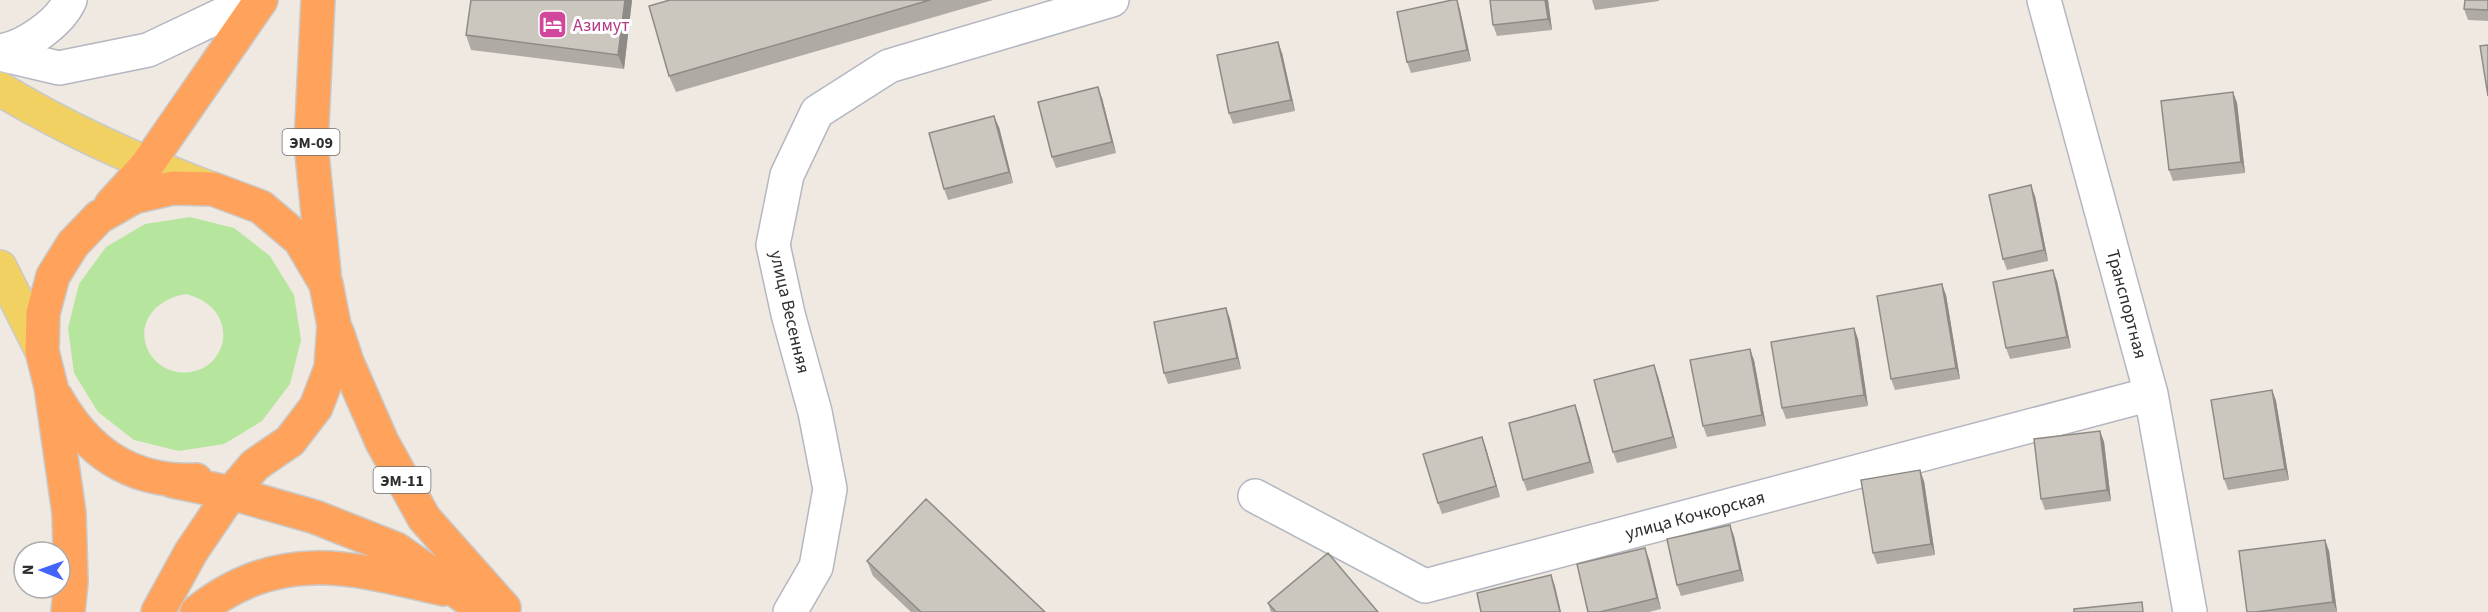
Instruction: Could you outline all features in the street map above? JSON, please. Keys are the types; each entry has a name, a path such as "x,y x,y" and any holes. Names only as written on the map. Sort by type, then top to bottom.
{"highway":[{"path":"99,217 147,165 261,0"},
{"name":"ЭМ-09","path":"318,0 311,144 326,284"},
{"name":"ЭМ-11","path":"68,612 71,582 69,513 51,387 42,351 43,313 53,276 73,244 99,217 134,197 173,188 213,189 261,207 300,240 326,284 334,325 347,362 382,442 424,519 507,612"},
{"name":"ЭМ-11","path":"158,612 191,552 231,493 255,465 290,441 316,407 331,368 334,325"},
{"name":"ЭМ-11","path":"51,387 70,422 97,450 132,470 231,493 315,517 396,549 487,612"},
{"name":"ЭМ-11","path":"173,481 215,479 255,465"},
{"name":"ЭМ-11","path":"197,612 217,596 262,575 312,566 368,571 460,593"}],"main road":[{"path":"0,89 147,165 213,189"},
{"path":"0,267 42,351"}],"street":[{"path":"0,53 42,32 70,0"},
{"path":"0,53 59,68 148,51 253,0"},
{"name":"улица Весенняя","path":"790,612 816,567 830,489 815,412 788,314 773,245 787,175 817,112 889,66 1112,0"},
{"name":"Транспортная","path":"2044,0 2151,394 2190,612"},
{"name":"улица Кочкорская","path":"1255,496 1425,586 2151,394"}],"green space":[{"path":"190,217 234,228 270,256 294,295 301,340 290,384 262,421 224,444 179,451 134,440 98,412 74,373 68,328 79,284 106,247 145,224","holes":["186,294 205,302 217,315 223,329 222,343 216,357 206,367 191,372 169,370 154,359 147,348 144,338 148,319 159,305 176,296"]}],"building":[{"name":"Азимут","path":"471,0 625,0 618,55 466,35"},
{"path":"670,0 930,0 669,76 649,6"},
{"path":"1457,0 1467,50 1407,62 1397,12"},
{"path":"1490,0 1545,0 1548,19 1493,25"},
{"path":"2465,0 2488,0 2488,10 2464,9"},
{"path":"1278,42 1291,100 1229,113 1217,55"},
{"path":"2488,45 2488,96 2480,46"},
{"path":"1098,87 1112,142 1052,157 1038,102"},
{"path":"2233,92 2241,162 2169,170 2161,101"},
{"path":"994,116 1009,172 944,189 929,133"},
{"path":"2031,185 2044,250 2003,259 1989,195"},
{"path":"2053,270 2067,337 2006,348 1993,282"},
{"path":"1942,284 1956,368 1891,379 1877,296"},
{"path":"1226,308 1237,358 1164,373 1154,322"},
{"path":"1854,328 1864,395 1782,408 1771,342"},
{"path":"1750,349 1762,415 1703,426 1690,360"},
{"path":"1654,365 1673,437 1613,452 1594,380"},
{"path":"2272,390 2285,469 2224,479 2211,400"},
{"path":"1575,405 1590,462 1523,480 1509,423"},
{"path":"2100,431 2107,490 2041,499 2034,439"},
{"path":"1482,437 1496,486 1438,503 1423,454"},
{"path":"1920,470 1931,544 1873,553 1861,480"},
{"path":"926,499 1045,612 921,612 867,561"},
{"path":"1730,525 1740,570 1677,585 1667,539"},
{"path":"2325,540 2333,602 2247,612 2239,551"},
{"path":"1645,548 1657,598 1600,612 1588,612 1577,564"},
{"path":"1328,553 1378,612 1276,612 1268,603"},
{"path":"1551,575 1560,612 1481,612 1477,593"},
{"path":"2142,602 2143,612 2074,612 2074,609"}],"place":[{"name":"Азимут","path":"552,25"}]}
